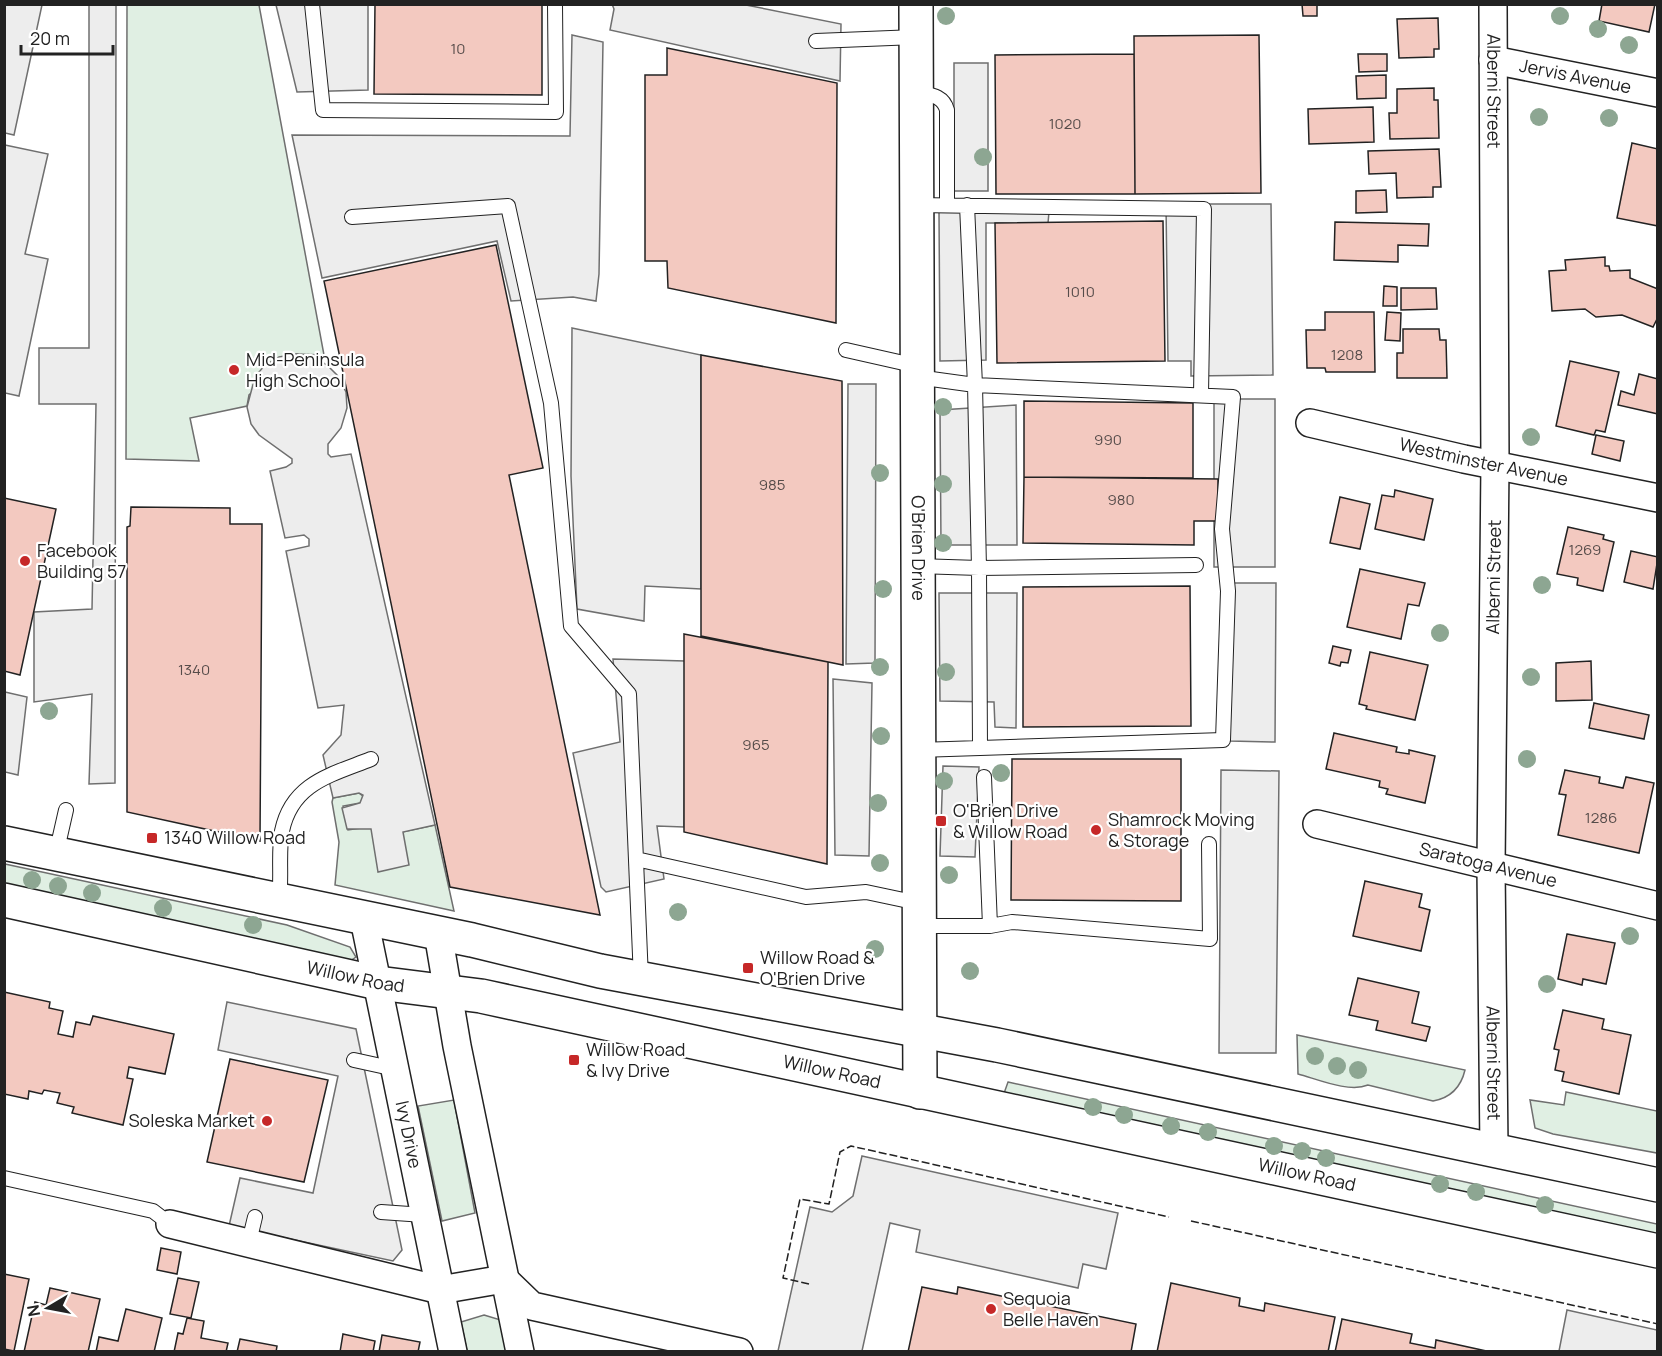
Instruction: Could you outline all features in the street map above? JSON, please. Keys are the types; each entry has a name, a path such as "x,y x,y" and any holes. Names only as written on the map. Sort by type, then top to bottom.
{"main road":[{"name":"O'Brien Drive","path":"916,4 916,92 932,205 917,372 920,1092"},
{"path":"4,843 438,933 641,979 918,1031 1494,1149 1658,1185"},
{"name":"Willow Road","path":"4,900 378,982 448,991 1658,1251"}],"street":[{"name":"Alberni Street","path":"1493,4 1495,464 1491,867 1494,1149"},
{"name":"Jervis Avenue","path":"1493,60 1658,93"},
{"name":"Westminster Avenue","path":"1310,423 1658,498"},
{"name":"Saratoga Avenue","path":"1317,824 1658,906"},
{"name":"Ivy Drive","path":"364,919 453,1352"},
{"path":"438,933 520,1352"},
{"path":"170,1224 252,1229 440,1290 504,1279"},
{"path":"504,1279 532,1306 739,1352"}],"lane":[{"path":"312,4 323,110 556,112 555,4"},
{"path":"816,41 916,37"},
{"path":"932,205 1204,209 1201,395"},
{"path":"352,217 508,206 551,403 571,626 629,694 641,979"},
{"path":"967,206 975,386 980,748"},
{"path":"846,350 917,372 975,386 1233,397 1222,529 1228,591 1223,741 918,750"},
{"path":"917,566 979,568 1196,565"},
{"path":"279,900 282,831 298,794 321,780 371,759"},
{"path":"984,777 990,926"},
{"path":"56,854 66,810"},
{"path":"636,859 806,897 866,892 918,914 990,926 1012,922 1210,939 1209,844"},
{"path":"354,1060 395,1069"},
{"path":"4,1178 153,1211 170,1224"},
{"path":"381,1212 424,1215"}],"green space":[{"path":"127,5 259,5 324,355 296,354 249,395 247,406 190,418 199,461 126,459"},
{"path":"359,793 364,797 360,803 343,806 348,830 368,827 402,832 435,825 454,911 335,885 339,842 333,798"},
{"path":"5,864 287,925 350,947 356,957 350,961 5,885"},
{"path":"1297,1035 1465,1070 1461,1082 1454,1091 1433,1101 1368,1085 1352,1087 1333,1084 1298,1074"},
{"path":"1008,1082 1657,1224 1657,1236 1002,1099"},
{"path":"1566,1092 1657,1111 1657,1153 1553,1134 1535,1128 1530,1100 1564,1105"},
{"path":"454,1100 475,1213 442,1221 418,1106"},
{"path":"484,1315 504,1321 510,1351 467,1351 461,1322"}],"shaded area":[{"path":"5,4 42,5 14,135 5,133"},
{"path":"612,4 746,5 841,24 840,81 610,30 614,9"},
{"path":"89,5 116,5 115,783 89,784 92,694 34,702 34,612 92,609 96,404 39,404 39,348 89,348"},
{"path":"276,5 368,5 368,90 297,92"},
{"path":"572,35 603,42 599,274 596,301 573,297 511,301 497,241 322,278 292,135 570,136"},
{"path":"954,63 988,63 988,191 954,191"},
{"path":"5,145 48,154 25,254 48,259 19,396 5,393"},
{"path":"1166,204 1271,204 1273,375 1191,376 1191,361 1168,361"},
{"path":"939,212 1049,212 1048,223 986,223 986,360 940,361"},
{"path":"572,328 701,355 701,589 645,586 644,621 577,609 571,476"},
{"path":"296,354 312,356 327,365 337,375 346,392 347,408 341,428 328,444 328,454 331,457 351,454 435,825 403,832 409,865 378,872 371,829 347,829 342,808 360,803 363,795 359,793 333,798 323,755 341,735 344,705 318,708 286,551 309,546 309,539 304,535 285,538 270,471 286,467 292,463 292,459 259,435 251,424 247,407 255,377 264,366 279,357"},
{"path":"848,384 876,384 875,663 846,664"},
{"path":"1214,399 1275,399 1275,567 1214,567"},
{"path":"1016,405 1017,545 941,545 940,410"},
{"path":"1231,583 1276,583 1275,742 1230,741"},
{"path":"939,593 1017,593 1016,728 995,727 994,702 940,701"},
{"path":"613,659 685,661 684,827 657,826 664,879 606,892 601,887 573,753 620,742"},
{"path":"833,679 872,683 869,856 835,855"},
{"path":"5,692 27,697 18,775 5,772"},
{"path":"943,766 979,767 975,857 940,856"},
{"path":"1221,770 1279,771 1276,1053 1219,1053"},
{"path":"227,1002 356,1029 402,1250 393,1261 229,1226 240,1178 313,1193 338,1076 218,1050"},
{"path":"862,1156 1118,1213 1106,1269 1083,1264 1078,1288 916,1252 920,1230 890,1223 862,1351 778,1351 810,1207 832,1212 853,1196"},
{"path":"1567,1310 1657,1330 1657,1351 1559,1351"}],"building":[{"path":"375,4 542,4 542,95 374,94"},
{"path":"1302,4 1317,4 1317,16 1303,16"},
{"path":"1602,4 1655,4 1649,32 1599,21"},
{"path":"1438,18 1439,49 1434,49 1434,57 1399,58 1397,19"},
{"path":"1259,35 1261,193 1135,194 1134,36"},
{"path":"667,48 837,83 836,323 668,288 667,261 645,261 645,75 667,75"},
{"path":"1134,54 1135,194 996,194 995,55"},
{"path":"1358,54 1387,54 1387,71 1359,72"},
{"path":"1386,75 1386,98 1357,99 1356,76"},
{"path":"1434,88 1434,100 1438,100 1439,138 1390,139 1389,113 1397,113 1397,89"},
{"path":"1373,107 1374,142 1309,144 1308,109"},
{"path":"1632,143 1658,149 1658,226 1617,218"},
{"path":"1439,149 1441,187 1433,187 1433,197 1397,198 1396,173 1369,174 1368,151"},
{"path":"1386,190 1387,212 1356,213 1356,191"},
{"path":"1163,221 1165,361 997,363 995,223"},
{"path":"1335,222 1429,224 1428,246 1398,245 1398,262 1334,260"},
{"path":"496,245 543,468 509,475 600,915 450,887 324,281"},
{"path":"1605,257 1605,266 1609,266 1610,271 1630,270 1630,278 1658,289 1658,317 1653,327 1622,315 1596,317 1585,309 1552,311 1549,271 1566,270 1565,260"},
{"path":"1384,286 1397,287 1397,306 1383,306"},
{"path":"1401,288 1436,288 1437,309 1401,310"},
{"path":"1325,312 1374,312 1375,372 1326,372 1325,368 1307,368 1306,330 1325,330"},
{"path":"1387,312 1401,313 1400,341 1385,340"},
{"path":"1403,329 1439,329 1440,340 1446,340 1447,378 1397,378 1397,353 1403,353"},
{"path":"701,355 842,381 843,665 701,636"},
{"path":"1570,361 1619,372 1605,432 1596,430 1594,435 1556,426"},
{"path":"1639,374 1658,379 1658,414 1618,405 1621,391 1634,395"},
{"path":"1024,401 1193,403 1193,478 1024,477"},
{"path":"1596,435 1624,441 1620,461 1592,454"},
{"path":"1024,477 1218,479 1218,521 1194,521 1194,545 1023,543"},
{"path":"1395,490 1433,499 1424,540 1375,529 1382,495 1394,497"},
{"path":"1340,497 1370,504 1360,549 1330,543"},
{"name":"Facebook Building 57","path":"4,498 56,509 20,675 4,671"},
{"path":"131,507 230,508 230,524 262,524 260,841 127,812 127,527 130,526"},
{"path":"1568,527 1604,535 1603,539 1614,542 1603,591 1577,585 1578,578 1557,574"},
{"path":"1631,551 1658,557 1653,589 1624,582"},
{"path":"1360,569 1425,583 1419,606 1408,604 1401,639 1347,627"},
{"path":"1190,586 1191,726 1023,727 1023,587"},
{"path":"684,634 828,662 827,864 684,832"},
{"path":"1333,646 1351,650 1348,663 1341,662 1340,666 1329,663"},
{"path":"1370,652 1428,665 1415,720 1366,709 1367,706 1359,704"},
{"path":"1591,661 1592,700 1556,701 1556,663"},
{"path":"1594,703 1649,715 1644,739 1589,728"},
{"path":"1334,733 1397,747 1396,752 1409,754 1409,750 1435,756 1425,803 1386,794 1388,789 1379,787 1380,781 1326,769"},
{"name":"Shamrock Moving & Storage","path":"1012,759 1181,759 1181,901 1011,900"},
{"path":"1565,770 1600,777 1599,783 1623,788 1626,777 1654,783 1639,853 1558,835 1566,795 1559,794"},
{"path":"1365,881 1422,894 1419,907 1430,910 1421,951 1353,936"},
{"path":"1567,934 1615,943 1606,984 1583,979 1582,985 1558,979"},
{"path":"1358,978 1419,992 1412,1023 1430,1027 1426,1041 1376,1030 1378,1021 1349,1015"},
{"path":"4,992 50,1002 49,1008 63,1011 58,1034 73,1037 76,1022 90,1025 93,1016 174,1034 165,1074 129,1067 127,1078 133,1079 123,1125 72,1113 74,1107 57,1103 60,1093 44,1090 42,1094 29,1091 28,1099 4,1094"},
{"path":"1563,1010 1604,1019 1602,1029 1631,1035 1619,1094 1562,1081 1564,1072 1555,1070 1559,1050 1554,1049"},
{"name":"Soleska Market","path":"230,1059 328,1080 304,1182 207,1162"},
{"path":"161,1248 181,1252 177,1274 157,1270"},
{"path":"4,1274 29,1279 14,1351 4,1349"},
{"path":"178,1278 199,1282 191,1318 170,1314"},
{"path":"1171,1283 1240,1298 1239,1306 1264,1311 1265,1303 1335,1317 1328,1352 1157,1352"},
{"name":"Sequoia Belle Haven","path":"922,1287 957,1294 958,1287 1136,1324 1131,1352 908,1352"},
{"path":"50,1288 100,1299 88,1352 24,1352 35,1302 46,1305"},
{"path":"126,1309 162,1318 154,1352 96,1352 99,1337 118,1341"},
{"path":"187,1318 204,1321 201,1338 228,1343 226,1352 174,1352 178,1333 183,1334"},
{"path":"1342,1319 1412,1334 1410,1343 1435,1348 1436,1340 1491,1352 1335,1352"},
{"path":"343,1334 375,1341 373,1352 340,1352"},
{"path":"382,1335 420,1342 418,1352 379,1352"},
{"path":"240,1339 277,1346 276,1352 237,1352"}],"fence":[{"path":"809,1284 783,1278 800,1199 829,1204 840,1152 851,1146 1169,1217"},
{"path":"1191,1221 1658,1324"}],"place":[{"name":"Mid-Peninsula High School","path":"234,370"},
{"name":"Facebook Building 57","path":"25,561"},
{"name":"O'Brien Drive & Willow Road","path":"941,821"},
{"name":"Shamrock Moving & Storage","path":"1096,830"},
{"name":"1340 Willow Road","path":"152,838"},
{"name":"Willow Road & O'Brien Drive","path":"748,968"},
{"name":"Willow Road & Ivy Drive","path":"574,1060"},
{"name":"Soleska Market","path":"267,1121"},
{"name":"Sequoia Belle Haven","path":"991,1309"}]}
